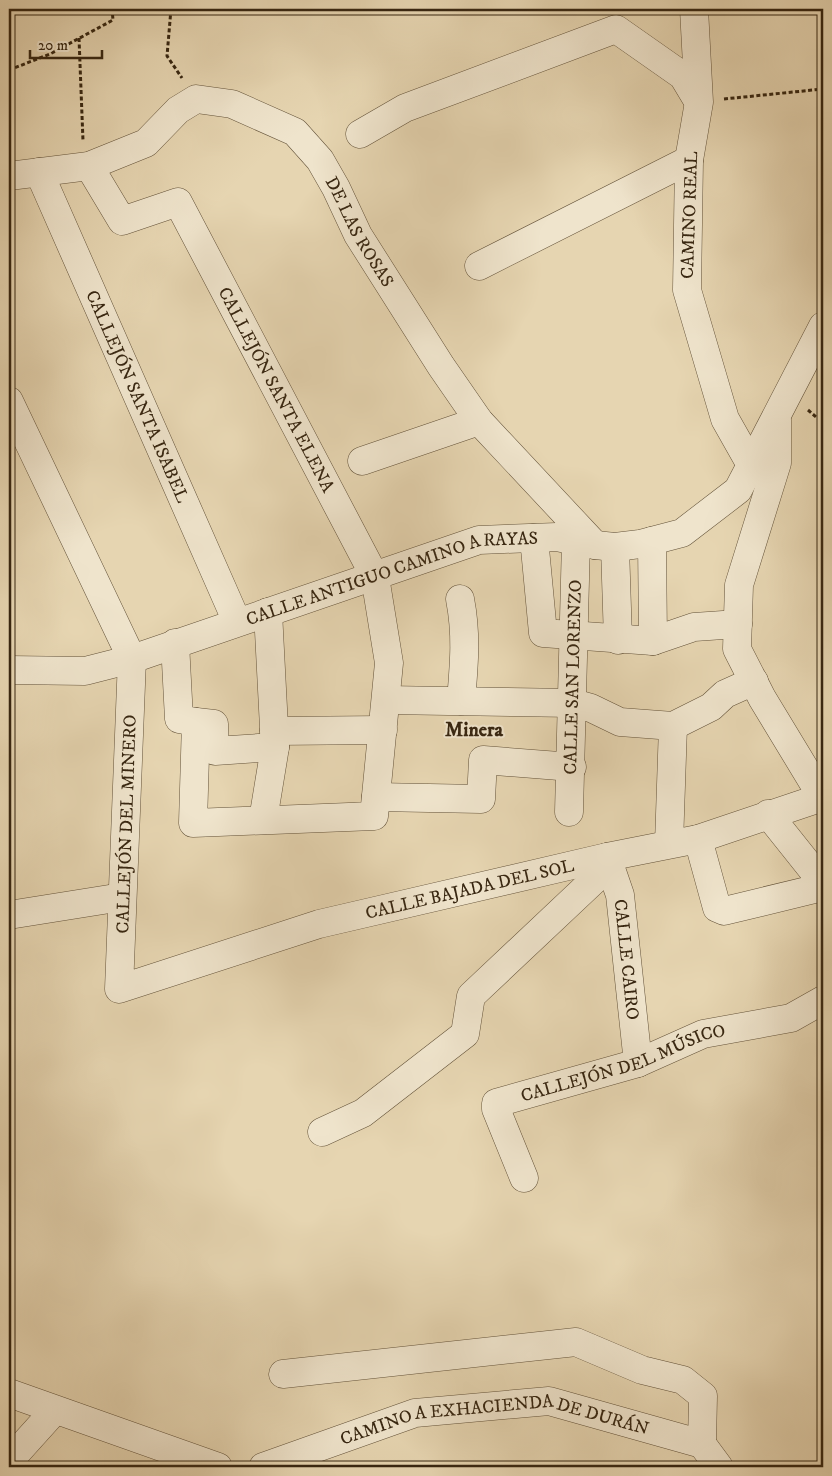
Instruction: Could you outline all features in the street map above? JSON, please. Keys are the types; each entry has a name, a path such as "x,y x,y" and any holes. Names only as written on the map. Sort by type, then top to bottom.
{"street":[{"name":"CAMINO REAL","path":"694,9 699,102 688,160 687,290 725,419 751,466"},
{"path":"360,134 405,108 616,29 683,76 699,102"},
{"path":"9,176 89,166 146,142 178,110 196,99"},
{"name":"DE LAS ROSAS","path":"196,99 232,104 295,132 320,160 336,188 358,235 440,366 479,421 595,545"},
{"path":"479,266 688,160"},
{"name":"CALLEJÓN SANTA ELENA","path":"89,166 122,221 178,202 375,577 389,663 375,807"},
{"name":"CALLEJÓN SANTA ISABEL","path":"39,172 237,622"},
{"name":"CALLE ANTIGUO CAMINO A RAYAS","path":"9,670 85,671 132,659 479,540 557,537 595,545 652,541 682,533 738,490 822,332"},
{"path":"9,401 132,659"},
{"path":"777,416 776,463 738,585 737,649 823,797"},
{"path":"362,460 479,421"},
{"path":"534,538 543,633 574,637 653,641 694,627 738,624"},
{"path":"652,541 653,641"},
{"path":"595,545 618,640"},
{"name":"CALLE SAN LORENZO","path":"569,812 572,766 574,637 595,545"},
{"path":"460,599 466,643 461,701"},
{"path":"263,820 274,739 268,612"},
{"path":"175,644 179,719 214,724 215,751 274,739 383,730"},
{"name":"CALLEJÓN DEL MINERO","path":"119,989 132,659"},
{"path":"386,700 573,703 591,708 620,722 673,726 712,707 725,694 754,681"},
{"path":"196,722 193,823 263,820 375,807 481,799 483,760 572,766"},
{"path":"669,844 673,726"},
{"name":"CALLE BAJADA DEL SOL","path":"119,989 319,924 608,861 669,844 698,839 823,797"},
{"path":"768,814 823,883"},
{"path":"698,839 717,908 724,911 823,887"},
{"path":"322,1132 363,1113 464,1034 471,996 608,861"},
{"name":"CALLE CAIRO","path":"608,861 620,895 638,1063"},
{"path":"9,915 122,897"},
{"name":"CALLEJÓN DEL MÚSICO","path":"524,1178 496,1109 496,1103 638,1063 703,1034 791,1018 823,1000"},
{"path":"283,1374 576,1342 642,1370 683,1380 703,1396 702,1444 718,1467"},
{"path":"9,1394 218,1467"},
{"name":"CAMINO A EXHACIENDA DE DURÁN","path":"263,1467 414,1413 548,1401 702,1444"},
{"path":"9,1461 55,1410"}],"path":[{"path":"9,70 50,54 113,20 112,9"},
{"path":"171,9 167,56 196,99"},
{"path":"79,38 82,136 89,166"},
{"path":"699,102 823,89"}],"district":[{"name":"Minera","path":"474,729"}]}
